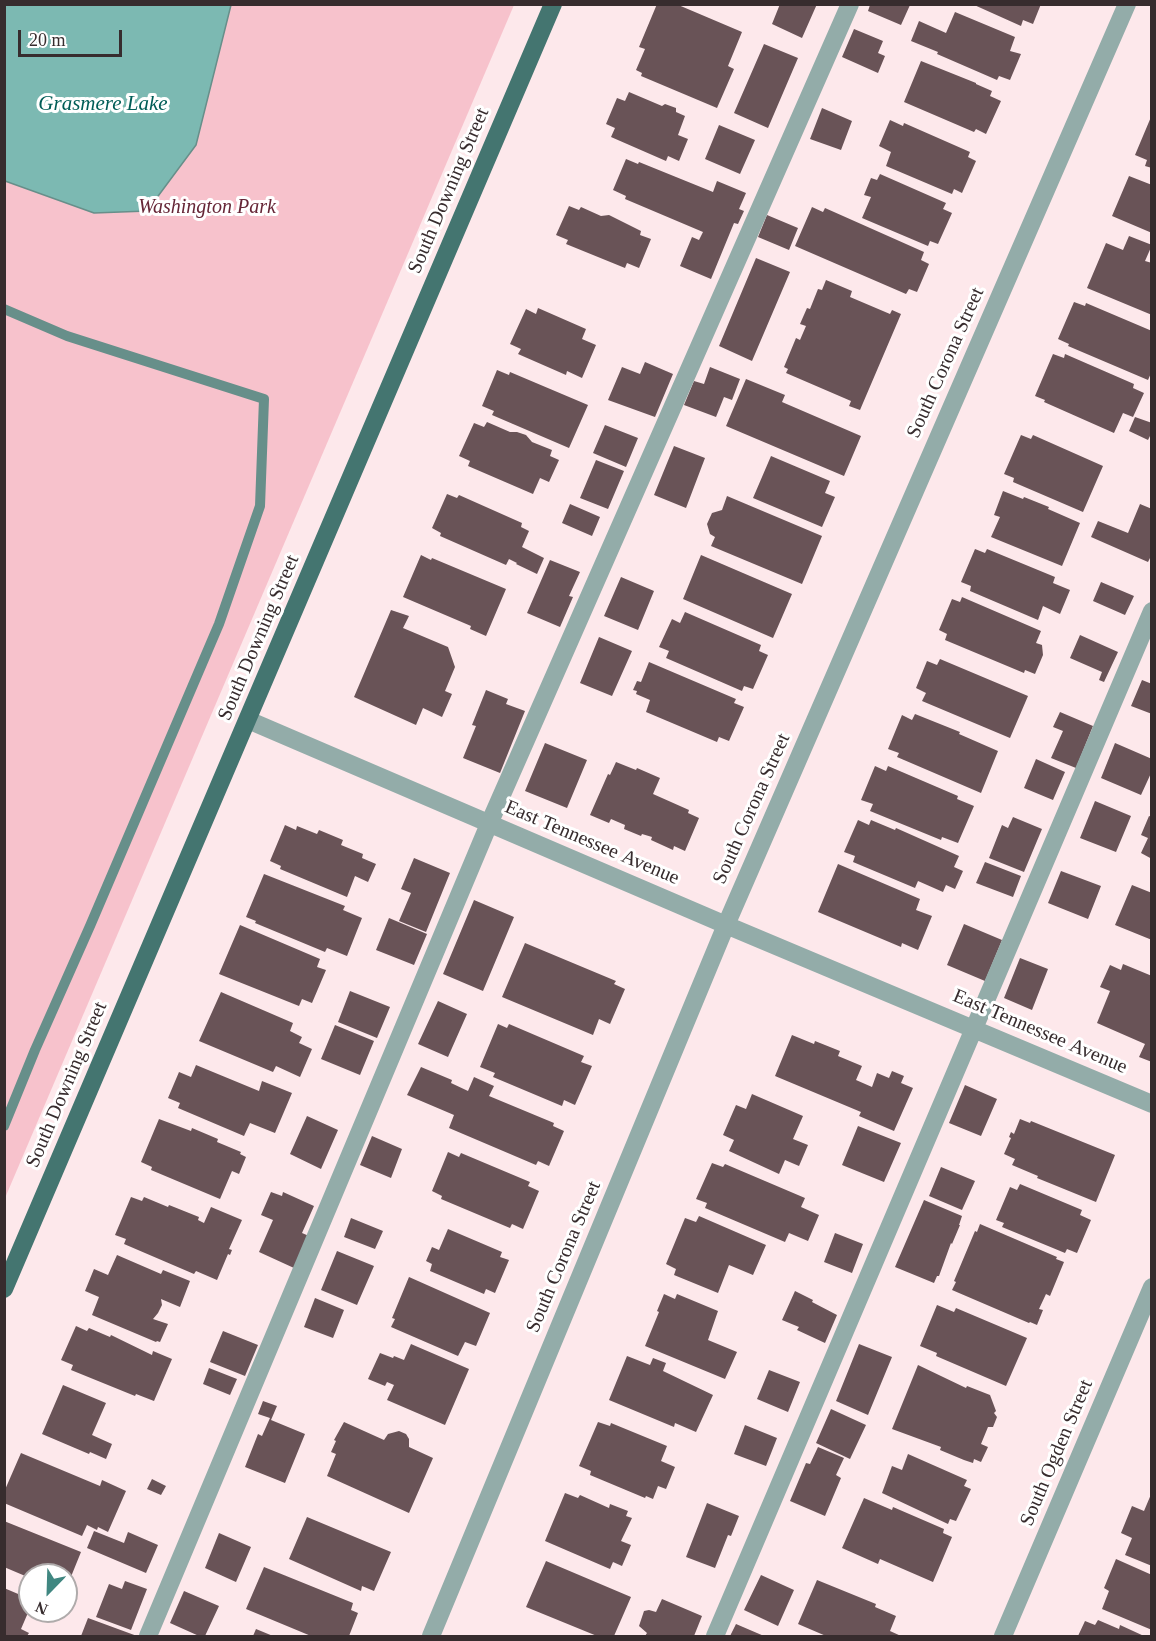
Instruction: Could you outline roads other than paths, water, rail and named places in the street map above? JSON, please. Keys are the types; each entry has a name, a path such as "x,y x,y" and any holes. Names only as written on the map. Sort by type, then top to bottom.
{"main road":[{"name":"South Downing Street","path":"4,1289 553,4"}],"street":[{"path":"148,1636 489,824 850,4"},
{"name":"South Corona Street","path":"432,1636 726,925 1128,4"},
{"path":"715,1636 1152,611"},
{"name":"East Tennessee Avenue","path":"248,720 726,925 1152,1104"},
{"name":"South Ogden Street","path":"1003,1636 1152,1287"}],"water":[{"name":"Grasmere Lake","path":"5,4 231,5 196,145 147,211 94,213 5,181"}],"waterway":[{"path":"4,309 67,336 264,399 260,506 219,624 4,1126"}],"park label":[{"name":"Washington Park","path":"207,208"}]}
